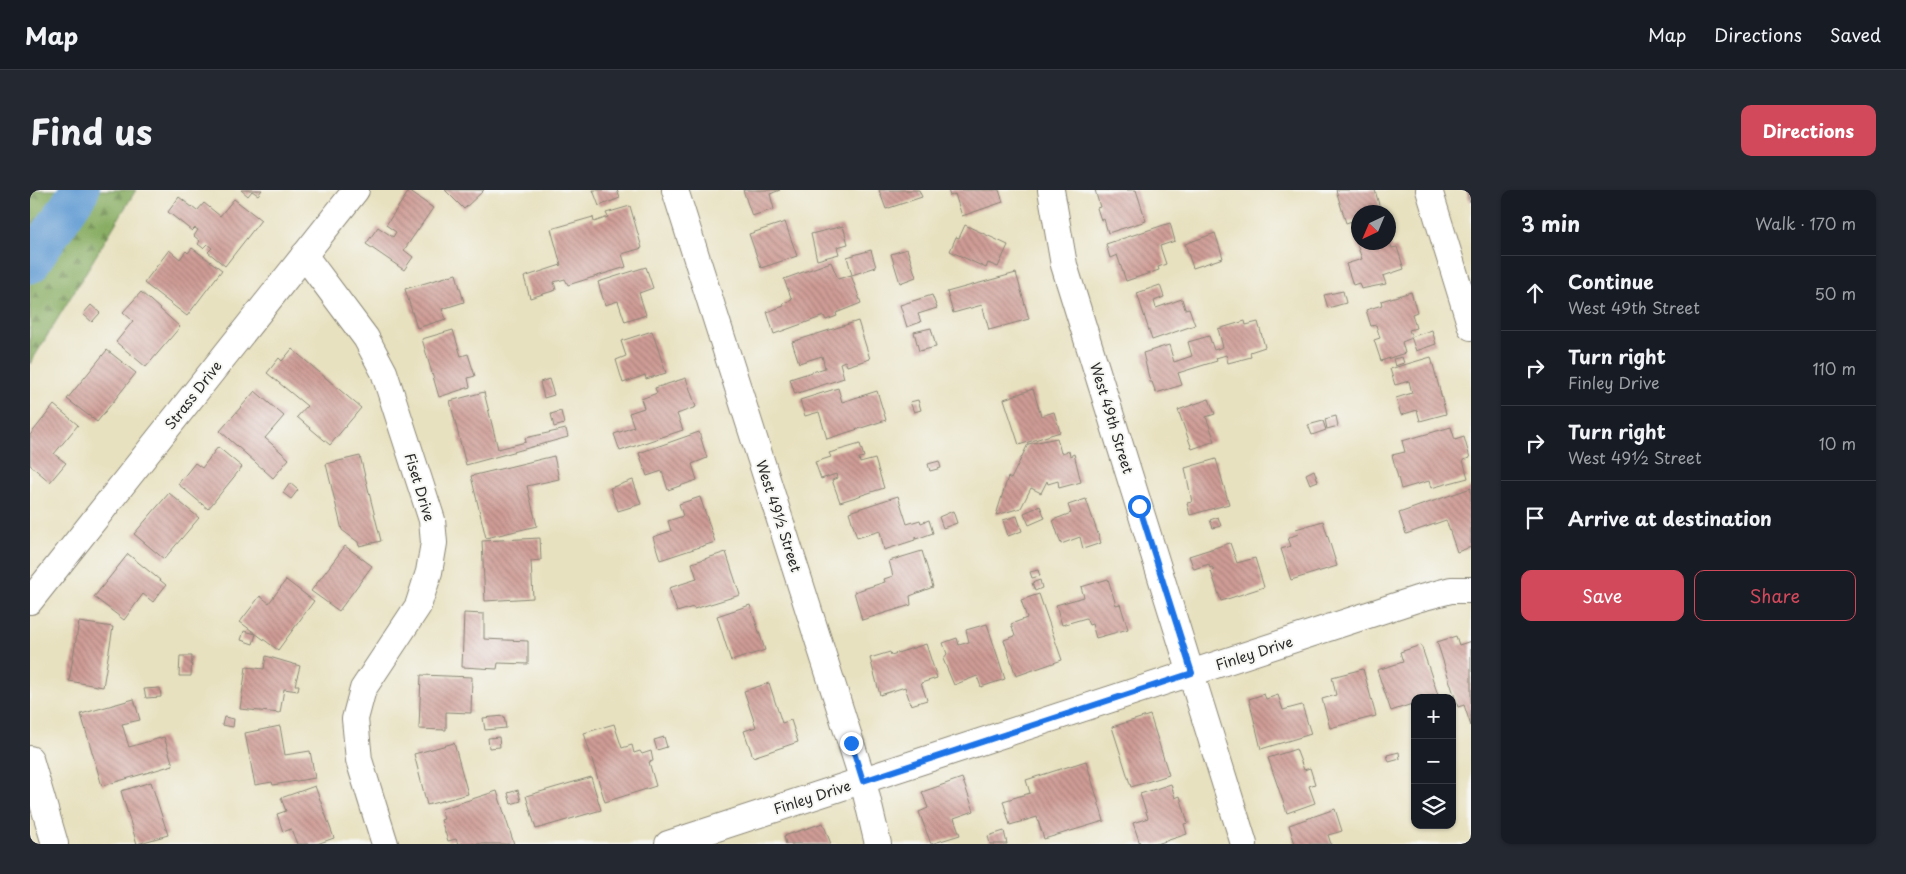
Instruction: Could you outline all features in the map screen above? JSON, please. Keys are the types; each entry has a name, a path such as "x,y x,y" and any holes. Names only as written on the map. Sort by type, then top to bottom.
{"street":[{"name":"Strass Drive","path":"30,601 356,190"},
{"name":"West 49½ Street","path":"675,190 863,781 878,844"},
{"name":"West 49th Street","path":"1051,190 1064,265 1244,844"},
{"path":"1429,190 1471,327"},
{"name":"Fiset Drive","path":"304,255 366,338 384,372 432,520 434,544 429,572 418,606 363,688 356,719 359,760 385,844"},
{"name":"Finley Drive","path":"668,844 1417,598 1451,590 1471,590"},
{"path":"30,759 55,844"}],"green space":[{"path":"30,190 136,190 30,364"}],"building":[{"path":"241,190 262,190 258,195 252,191 248,196"},
{"path":"445,190 484,190 464,209"},
{"path":"593,190 617,190 620,198 599,206"},
{"path":"743,190 780,190 770,194 774,209 752,216"},
{"path":"879,190 919,190 922,197 886,209"},
{"path":"948,190 999,190 1003,202 962,216 955,194 950,196"},
{"path":"1095,190 1136,190 1146,221 1108,233 1104,219 1101,220 1097,208 1100,207"},
{"path":"1336,190 1375,190 1379,205 1351,205 1351,221 1346,223"},
{"path":"1466,190 1471,190 1471,205"},
{"path":"409,191 433,208 404,250 413,257 404,270 366,244 378,227 393,237 396,232 386,225"},
{"path":"179,197 197,211 204,203 220,216 234,199 261,220 225,266 208,252 212,248 207,244 203,248 198,244 200,241 194,236 198,230 195,228 192,231 168,212"},
{"path":"630,206 642,248 622,254 626,267 568,285 565,279 554,282 556,290 530,298 524,277 561,265 551,229 593,217 594,222 608,217 606,213"},
{"path":"785,222 797,256 761,268 749,234"},
{"path":"1170,223 1175,241 1160,246 1166,264 1158,267 1159,270 1126,281 1117,255 1110,258 1106,244"},
{"path":"965,225 1008,245 998,267 988,263 986,268 950,251 956,237 959,238"},
{"path":"843,226 848,244 837,247 839,254 817,260 811,234"},
{"path":"1215,233 1223,258 1193,268 1185,244"},
{"path":"1397,247 1404,269 1383,276 1386,284 1361,289 1359,283 1353,285 1346,264 1362,259 1359,250 1396,250"},
{"path":"192,248 222,270 187,316 144,283 169,250 180,259 186,251 188,253"},
{"path":"907,249 916,277 900,283 891,254"},
{"path":"871,250 876,267 852,275 847,257"},
{"path":"831,262 838,279 851,275 861,303 836,313 837,316 826,320 824,316 774,334 767,312 784,306 783,303 792,300 784,279"},
{"path":"646,267 653,288 639,293 646,315 625,322 618,301 605,305 598,282"},
{"path":"1016,273 1029,319 989,330 982,305 953,313 947,292"},
{"path":"456,274 464,302 442,309 446,319 417,328 405,289"},
{"path":"1160,285 1164,297 1154,301 1156,308 1182,299 1185,309 1189,308 1195,325 1152,340 1137,293"},
{"path":"1343,291 1346,303 1328,308 1324,295"},
{"path":"141,292 180,327 146,367 116,342 133,321 123,312"},
{"path":"1411,292 1417,312 1412,314 1416,328 1409,330 1412,338 1402,342 1405,353 1381,361 1374,340 1380,338 1376,325 1371,326 1366,310 1382,305 1381,301"},
{"path":"932,295 937,308 918,314 921,322 907,327 900,305"},
{"path":"91,305 100,313 92,322 83,314"},
{"path":"858,321 870,359 847,366 845,361 840,363 844,378 795,394 790,379 825,368 822,356 799,363 792,342"},
{"path":"1245,321 1246,325 1258,322 1265,347 1250,352 1251,357 1228,363 1226,355 1216,358 1217,361 1178,373 1182,385 1156,393 1152,382 1150,382 1143,353 1169,345 1174,362 1192,356 1188,342 1209,336 1214,350 1223,347 1218,329"},
{"path":"931,328 936,347 919,351 914,332"},
{"path":"453,330 461,356 468,354 475,376 468,378 470,387 439,397 422,339"},
{"path":"1432,330 1436,344 1416,351 1411,337"},
{"path":"652,331 666,373 646,379 645,375 623,383 616,360 626,356 621,341"},
{"path":"292,349 361,408 330,445 297,417 307,406 267,373 279,358 282,361"},
{"path":"107,350 136,373 97,422 67,399"},
{"path":"1402,357 1404,363 1395,366 1393,359"},
{"path":"1431,357 1446,414 1420,421 1417,410 1401,415 1396,398 1412,393 1409,381 1395,385 1390,369"},
{"path":"686,378 696,407 677,414 683,430 620,451 614,434 634,427 629,413 644,408 641,399 657,393 655,388"},
{"path":"549,379 554,395 544,398 540,382"},
{"path":"838,388 842,402 877,391 886,420 827,439 819,412 805,416 800,400"},
{"path":"1033,389 1041,416 1054,412 1060,432 1019,445 1004,399"},
{"path":"255,391 284,416 265,438 289,459 273,478 220,431"},
{"path":"484,392 498,449 526,442 525,438 566,429 568,437 466,465 450,401"},
{"path":"1209,399 1215,414 1206,417 1215,441 1192,449 1178,410"},
{"path":"918,400 921,410 914,412 910,402"},
{"path":"54,405 78,425 54,454 66,463 50,482 30,465 30,435"},
{"path":"561,411 564,424 554,427 551,414"},
{"path":"1336,416 1338,426 1327,429 1325,419"},
{"path":"1323,421 1326,430 1312,435 1308,425"},
{"path":"1451,427 1455,440 1464,437 1470,458 1463,460 1468,478 1431,488 1429,481 1401,489 1392,455 1405,452 1402,441"},
{"path":"699,432 707,458 692,464 697,480 668,490 662,471 647,476 639,453"},
{"path":"1057,438 1061,453 1069,451 1070,456 1074,454 1081,482 1059,488 1058,481 1048,484 1047,481 1041,493 1031,488 1021,508 996,515 1008,477 1011,479 1028,444"},
{"path":"860,444 864,457 859,458 860,463 875,459 884,488 840,502 832,480 837,478 836,474 821,479 815,462 831,457 829,453"},
{"path":"218,447 242,467 208,509 178,484 195,463 202,468"},
{"path":"360,456 381,541 359,546 358,542 342,530 326,464"},
{"path":"554,456 559,479 527,486 537,526 486,538 471,476"},
{"path":"1216,459 1229,504 1190,515 1187,503 1192,502 1185,468"},
{"path":"939,461 941,468 930,471 928,464"},
{"path":"1314,470 1318,481 1310,484 1306,474"},
{"path":"633,480 641,504 618,511 610,488"},
{"path":"290,483 298,490 291,499 283,493"},
{"path":"1471,488 1471,547 1457,552 1446,520 1406,534 1399,513"},
{"path":"169,493 199,518 164,559 134,534"},
{"path":"898,496 907,524 920,520 921,523 929,520 933,533 916,539 915,536 915,540 884,550 880,531 857,538 849,512"},
{"path":"700,497 715,542 660,560 653,537 671,531 668,521 683,516 679,504"},
{"path":"1086,499 1101,543 1083,549 1080,537 1061,544 1053,520 1071,513 1068,505"},
{"path":"1040,506 1045,518 1029,525 1024,513"},
{"path":"953,511 957,523 943,528 939,517"},
{"path":"1017,516 1022,531 1008,536 1003,520"},
{"path":"1218,517 1221,526 1213,528 1210,520"},
{"path":"1323,521 1337,566 1291,580 1281,549 1291,546 1288,538 1298,534 1296,529"},
{"path":"540,538 541,560 531,561 533,598 485,601 482,541"},
{"path":"1230,543 1237,563 1255,558 1264,587 1221,601 1211,571 1214,570 1212,567 1210,568 1209,564 1194,569 1189,556"},
{"path":"345,546 372,566 339,611 311,591"},
{"path":"922,551 933,587 910,596 911,605 862,620 854,592 885,582 884,579 893,576 889,561"},
{"path":"726,552 740,595 694,609 693,607 677,612 669,588 697,579 692,563"},
{"path":"128,554 166,585 153,602 143,594 124,620 94,597"},
{"path":"1038,570 1040,576 1032,578 1030,572"},
{"path":"1108,579 1116,605 1120,604 1128,629 1096,638 1092,624 1089,625 1086,618 1062,625 1056,605 1084,597 1081,587"},
{"path":"286,580 314,601 278,650 240,622 260,596 269,603"},
{"path":"1040,580 1042,588 1035,591 1032,583"},
{"path":"1039,594 1062,660 1016,676 1004,640 1015,636 1011,624 1027,618 1021,600"},
{"path":"750,605 765,650 731,661 717,616"},
{"path":"464,613 484,614 484,639 528,641 528,664 498,663 497,669 462,667"},
{"path":"79,622 113,627 103,687 69,681"},
{"path":"987,624 1005,679 981,687 977,676 954,685 943,659 947,654 943,643 957,638 959,645 969,642 966,630"},
{"path":"244,631 256,634 253,644 241,640"},
{"path":"1456,636 1459,645 1471,641 1471,726 1464,705 1458,707 1456,694 1454,694 1437,642"},
{"path":"926,644 937,678 921,683 927,700 911,705 905,687 880,695 870,658 890,652 891,655"},
{"path":"1421,645 1438,694 1411,694 1411,704 1391,711 1377,670 1403,662 1400,652"},
{"path":"180,656 192,656 191,676 179,676"},
{"path":"266,656 300,666 295,685 299,685 298,691 284,689 280,713 240,709 246,667 264,669"},
{"path":"1363,669 1376,716 1330,728 1322,699 1336,695 1332,677"},
{"path":"421,675 472,677 471,713 446,712 446,730 419,729"},
{"path":"769,683 782,723 791,720 798,742 753,757 744,731 756,727 744,691"},
{"path":"160,688 161,697 146,698 144,689"},
{"path":"1264,694 1266,699 1278,695 1283,710 1302,705 1311,734 1261,749 1249,699"},
{"path":"134,699 140,720 122,724 129,747 164,737 173,765 102,786 81,714"},
{"path":"1150,715 1169,775 1131,787 1112,727"},
{"path":"504,716 506,728 485,730 483,718"},
{"path":"224,717 234,719 233,727 222,725"},
{"path":"614,724 622,748 632,745 634,753 640,751 642,754 651,751 653,761 649,762 656,786 605,802 584,733"},
{"path":"280,726 285,755 310,751 315,778 273,785 272,782 255,785 245,733"},
{"path":"499,737 500,747 489,748 488,738"},
{"path":"664,737 667,747 657,750 654,740"},
{"path":"454,743 468,794 427,805 414,754"},
{"path":"1296,749 1304,770 1310,768 1315,784 1309,786 1315,803 1287,813 1268,758"},
{"path":"1399,752 1400,759 1389,762 1387,755"},
{"path":"1086,761 1104,821 1044,839 1037,817 1010,825 1003,801 1030,793 1026,780"},
{"path":"591,777 601,810 536,829 526,796"},
{"path":"962,778 974,811 954,818 960,835 931,844 919,812 928,808 922,792"},
{"path":"151,782 168,835 137,844 121,791"},
{"path":"1171,784 1175,798 1180,796 1188,823 1184,824 1187,834 1157,844 1140,844 1133,823 1148,818 1140,794"},
{"path":"315,786 334,838 317,844 297,844 291,829 283,832 277,814 286,811 281,798"},
{"path":"518,790 521,801 511,804 508,793"},
{"path":"497,791 514,844 458,844 456,839 448,841 441,820 444,819 441,809"},
{"path":"1335,809 1342,831 1328,835 1331,844 1295,844 1289,825"},
{"path":"823,823 831,844 786,844 784,836"},
{"path":"1004,831 1007,844 990,844 988,836"}],"waterway":[{"path":"30,264 80,190"}],"route":[{"path":"851,743 863,781 1192,673 1139,506"}]}
